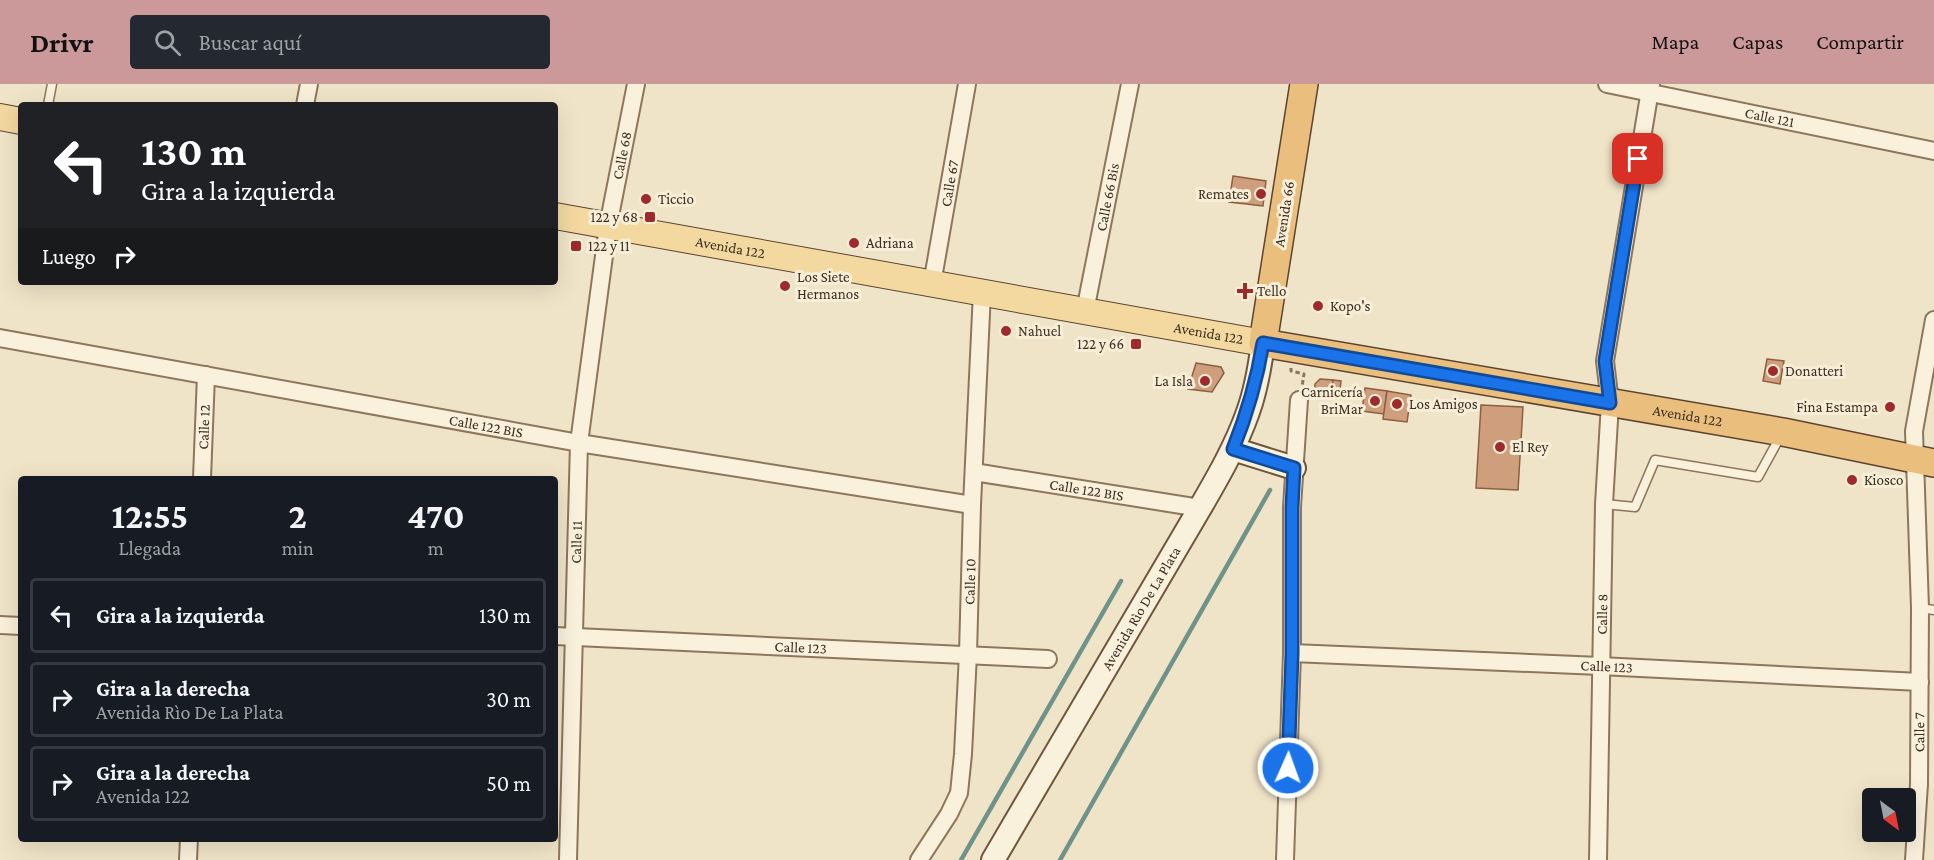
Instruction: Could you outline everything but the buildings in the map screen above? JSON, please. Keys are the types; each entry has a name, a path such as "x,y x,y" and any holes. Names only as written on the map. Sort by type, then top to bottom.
{"highway":[{"name":"Avenida 66","path":"1263,343 1304,84"},
{"name":"Avenida 122","path":"1263,343 1783,432 1925,462"}],"main road":[{"path":"0,117 18,120"},
{"name":"Avenida 122","path":"558,217 1263,343"},
{"name":"Avenida Rìo De La Plata","path":"993,860 1233,449 1249,411 1263,343"},
{"path":"1233,449 1294,468"}],"street":[{"path":"306,102 309,84"},
{"name":"Calle 68","path":"608,226 636,84"},
{"name":"Calle 67","path":"932,284 967,84"},
{"name":"Calle 66 Bis","path":"1085,311 1130,84"},
{"name":"Calle 121","path":"1607,84 1650,88 1934,151"},
{"name":"Calle 8","path":"1598,860 1604,504 1610,403 1605,361 1650,88"},
{"name":"Calle 11","path":"568,860 579,443 608,226"},
{"name":"Calle 10","path":"919,860 949,814 959,793 968,654 982,292"},
{"name":"Calle 7","path":"1914,860 1926,786 1920,682 1927,609 1925,462 1914,431 1934,320"},
{"name":"Calle 122 BIS","path":"0,338 579,443 972,505"},
{"name":"Calle 12","path":"202,476 206,375"},
{"path":"1285,860 1292,654 1292,507 1299,400"},
{"name":"Calle 122 BIS","path":"974,472 1200,508"},
{"path":"0,625 18,626"},
{"name":"Calle 123","path":"558,636 1048,659"},
{"name":"Calle 123","path":"1292,654 1920,682"},
{"path":"188,860 189,842"}],"lane":[{"path":"49,102 52,84"},
{"path":"1604,504 1635,507 1654,460 1758,477 1783,432"}],"path":[{"path":"1292,348 1291,371 1304,374 1299,400"}],"waterway":[{"path":"1060,860 1270,490"},
{"path":"961,860 1121,581"}],"place":[{"name":"Remates","path":"1261,194"},
{"name":"Ticcio","path":"646,199"},
{"name":"122 y 68","path":"650,217"},
{"name":"Adriana","path":"854,243"},
{"name":"122 y 11","path":"576,246"},
{"name":"Los Siete Hermanos","path":"785,286"},
{"name":"Tello","path":"1245,291"},
{"name":"Kopo's","path":"1318,306"},
{"name":"Nahuel","path":"1006,331"},
{"name":"122 y 66","path":"1136,344"},
{"name":"Donatteri","path":"1773,371"},
{"name":"La Isla","path":"1205,381"},
{"name":"Carnicería BriMar","path":"1375,401"},
{"name":"Los Amigos","path":"1397,404"},
{"name":"Fina Estampa","path":"1890,407"},
{"name":"El Rey","path":"1500,447"},
{"name":"Kiosco","path":"1852,480"}],"route":[{"path":"1288,768 1294,468 1233,449 1249,411 1263,343 1610,403 1605,361 1638,159"}]}
